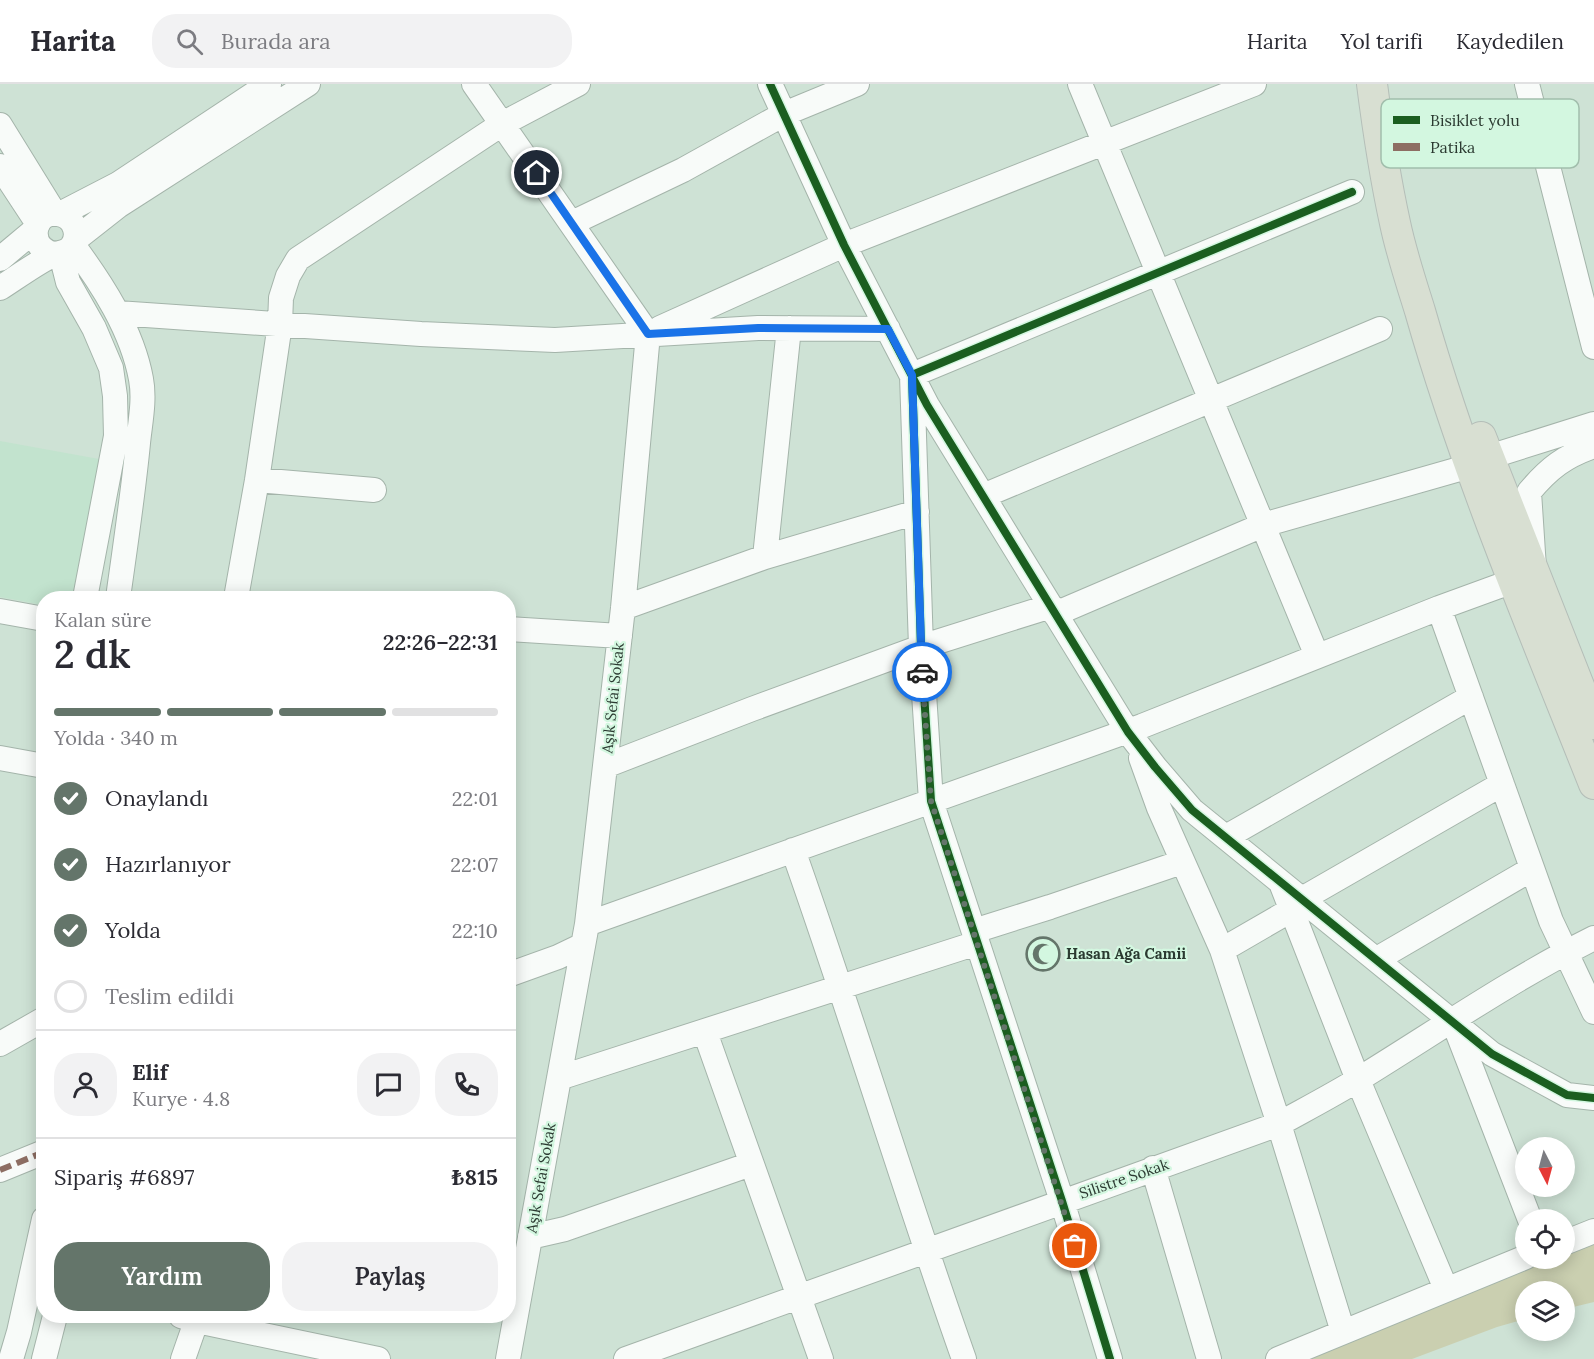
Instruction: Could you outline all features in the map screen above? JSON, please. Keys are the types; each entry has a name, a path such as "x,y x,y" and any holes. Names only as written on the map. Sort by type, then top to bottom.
{"main road":[{"path":"1372,84 1381,152"},
{"path":"1392,84 1394,99"},
{"path":"1384,168 1395,225 1436,368 1523,574 1594,724"},
{"path":"1404,168 1414,220 1453,364 1476,462"},
{"path":"1523,574 1594,784"}],"street":[{"path":"0,259 47,220 117,184 269,84"},
{"path":"0,288 66,248 118,206 308,84"},
{"path":"474,84 648,334"},
{"path":"237,591 258,480 280,324 280,304 284,285 298,259 502,124 578,84"},
{"path":"770,84 844,245 927,405 1131,736 1192,810 1280,880 1297,904 1358,1080 1446,1289"},
{"path":"572,223 682,170 784,114 858,84"},
{"path":"1080,84 1317,656"},
{"path":"648,334 844,245 1254,84"},
{"path":"1527,84 1531,99"},
{"path":"0,125 47,220"},
{"path":"0,166 47,220 71,220 76,232 66,248 69,282 94,328 111,368 115,396 116,436 86,591"},
{"path":"1552,168 1587,286 1594,347"},
{"path":"912,375 1352,192"},
{"path":"47,220 35,235 39,246 44,250 66,248 92,270 117,313 136,357 141,381 142,397 134,487 119,591"},
{"path":"117,313 421,334 555,340 758,328 888,329"},
{"path":"765,557 789,328"},
{"path":"983,496 1380,330"},
{"name":"Aşık Sefai Sokak","path":"516,1294 522,1245 559,1078 585,934 623,608 648,334"},
{"path":"912,375 921,647 931,801 1062,1201 1110,1359"},
{"path":"605,766 921,647 1053,610 1263,525 1476,462 1594,424"},
{"path":"516,972 558,957 585,934 793,850 931,801 1131,736 1317,656 1523,574 1529,492 1547,471 1578,451 1594,446"},
{"path":"258,480 374,490"},
{"path":"623,608 765,557 917,512"},
{"path":"1439,608 1551,921 1594,1012"},
{"path":"0,611 36,618"},
{"path":"516,630 620,636"},
{"path":"1226,837 1471,697"},
{"path":"1131,736 1159,808 1222,950 1343,1332"},
{"path":"0,758 36,765"},
{"path":"1222,950 1502,784"},
{"path":"793,850 841,986 925,1250 964,1359"},
{"path":"559,1078 841,986 1050,907 1182,862"},
{"path":"1377,959 1532,870"},
{"path":"1297,904 1377,959 1492,1054 1567,1095 1594,1098"},
{"name":"Silistre Sokak","path":"626,1359 665,1352 797,1296 1279,1124 1358,1080 1566,953 1594,939"},
{"path":"1453,1020 1526,1209"},
{"path":"0,1044 36,1024"},
{"path":"705,1032 821,1359"},
{"path":"0,1170 36,1155"},
{"path":"522,1245 752,1164"},
{"path":"1153,1168 1209,1359"},
{"path":"1575,1239 1594,1232"},
{"path":"11,1359 11,1326 36,1245"},
{"path":"1278,1359 1515,1261"},
{"path":"44,1359 53,1323"},
{"path":"183,1359 191,1323"},
{"path":"219,1323 378,1359"},
{"name":"Aşık Sefai Sokak","path":"508,1359 512,1323"}],"shaded area":[{"path":"0,441 99,459 76,591 36,591 36,604 0,597"},
{"path":"1594,1231 1594,1302 1575,1307 1575,1281 1515,1281 1515,1322 1412,1359 1278,1359 1515,1262 1515,1269 1575,1269 1575,1239"}],"marked path":[{"path":"0,1170 36,1155"}],"cycle path":[{"path":"770,84 844,245 927,405 1128,732 1155,767 1192,810 1492,1054 1567,1095 1594,1098"},
{"path":"1110,1359 1062,1201 931,801 921,647 912,375 1352,192"}],"way so far":[{"path":"922,672 931,801 1075,1246"}],"place":[{"name":"Hasan Ağa Camii","path":"1043,954"}],"route":[{"path":"537,173 648,334 758,328 888,329 912,375 922,672"}]}
